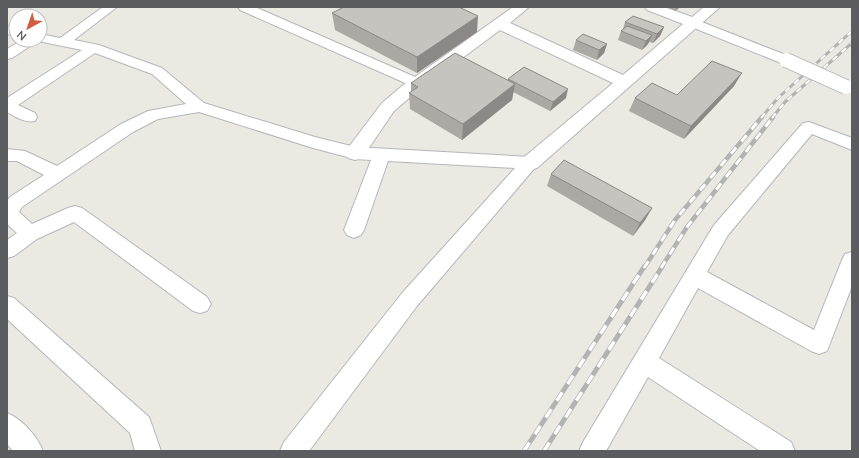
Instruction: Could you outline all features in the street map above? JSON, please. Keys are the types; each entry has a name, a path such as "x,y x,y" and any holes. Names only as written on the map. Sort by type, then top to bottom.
{"street":[{"path":"63,42 112,7"},
{"path":"244,7 417,83"},
{"path":"356,152 388,107 417,83 522,7"},
{"path":"652,7 786,60 849,88"},
{"path":"293,451 410,299 530,164 712,7"},
{"path":"498,24 625,82"},
{"path":"48,39 94,48 157,71 199,107 313,142 356,152 530,164"},
{"path":"7,55 19,48"},
{"path":"29,117 7,105 94,48"},
{"path":"30,234 9,214 16,202 127,128 154,115 199,107"},
{"path":"592,451 721,230 809,127 852,144"},
{"path":"354,230 382,154"},
{"path":"7,155 19,155 58,174"},
{"path":"7,250 30,234 75,213 200,304"},
{"path":"694,275 818,344 852,260"},
{"path":"7,306 140,426 148,451"},
{"path":"644,361 772,448"},
{"path":"7,425 30,451"}],"building":[{"path":"344,7 459,7 478,16 417,57 332,13"},
{"path":"633,16 664,27 657,34 625,22"},
{"path":"627,26 652,35 646,41 621,31"},
{"path":"583,34 607,44 599,50 576,40"},
{"path":"455,53 515,84 463,124 409,93 418,87 411,83"},
{"path":"712,61 742,73 691,126 635,98 652,83 677,95"},
{"path":"524,67 568,89 553,102 508,79"},
{"path":"564,160 652,208 640,223 551,174"}],"railway":[{"path":"761,118 778,98 852,31"},
{"path":"772,118 785,102 852,43"},
{"path":"644,268 675,220 762,117"},
{"path":"661,268 687,227 773,117"},
{"path":"524,451 644,267"},
{"path":"544,451 662,267"}]}
